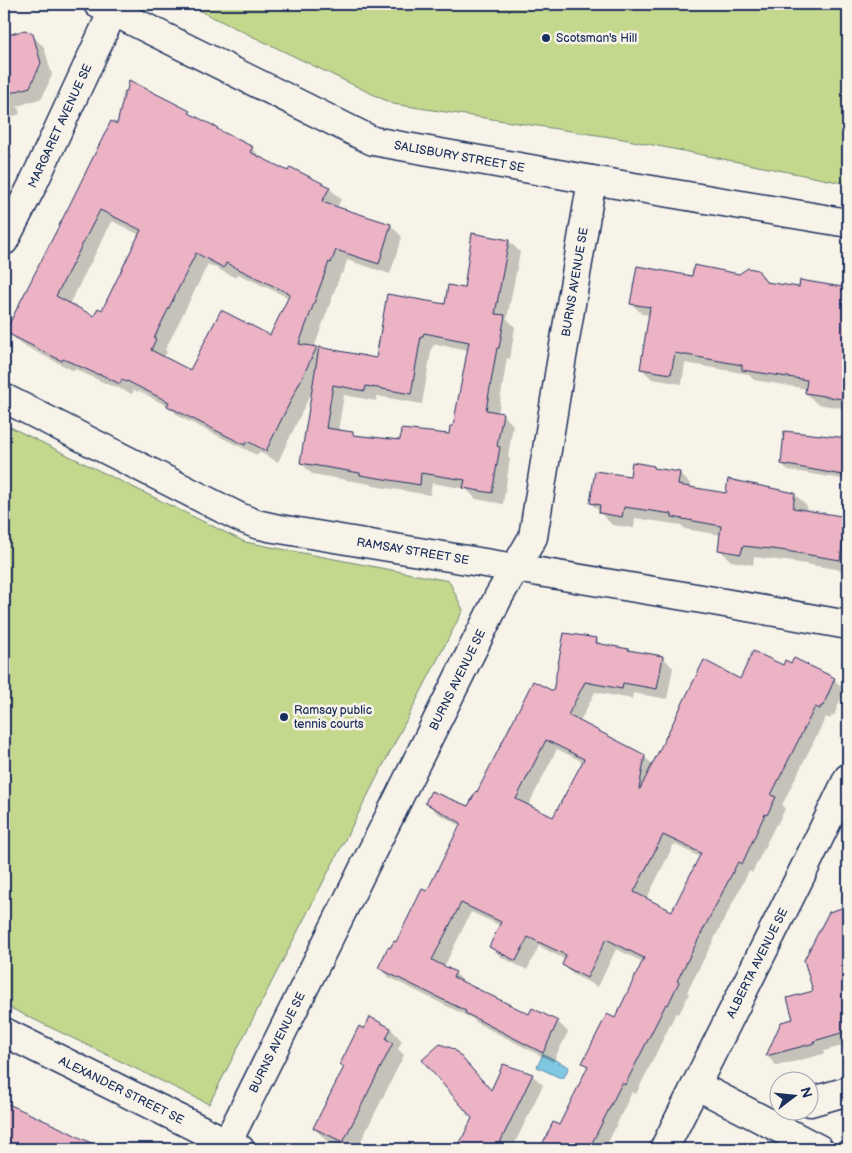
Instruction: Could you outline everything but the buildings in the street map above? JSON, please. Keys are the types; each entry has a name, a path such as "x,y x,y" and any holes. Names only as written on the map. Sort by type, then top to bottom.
{"street":[{"name":"SALISBURY STREET SE","path":"105,8 373,141 848,223"},
{"name":"MARGARET AVENUE SE","path":"4,241 32,186 105,8"},
{"name":"BURNS AVENUE SE","path":"230,1147 499,596 533,537 592,180"},
{"name":"RAMSAY STREET SE","path":"4,398 256,524 848,625"},
{"name":"ALBERTA AVENUE SE","path":"664,1149 848,778"},
{"name":"ALEXANDER STREET SE","path":"4,1032 230,1147"},
{"path":"696,1086 770,1114"},
{"path":"820,1099 848,1091"},
{"path":"778,1120 819,1149"}],"green space":[{"path":"192,4 848,4 848,184 623,139 393,104 202,12"},
{"path":"4,424 245,542 449,581 463,610 209,1104 4,1005"}],"water":[{"path":"543,1054 569,1067 563,1079 537,1067"}],"place":[{"name":"Scotsman's Hill","path":"546,38"},
{"name":"Ramsay public tennis courts","path":"284,717"}]}
